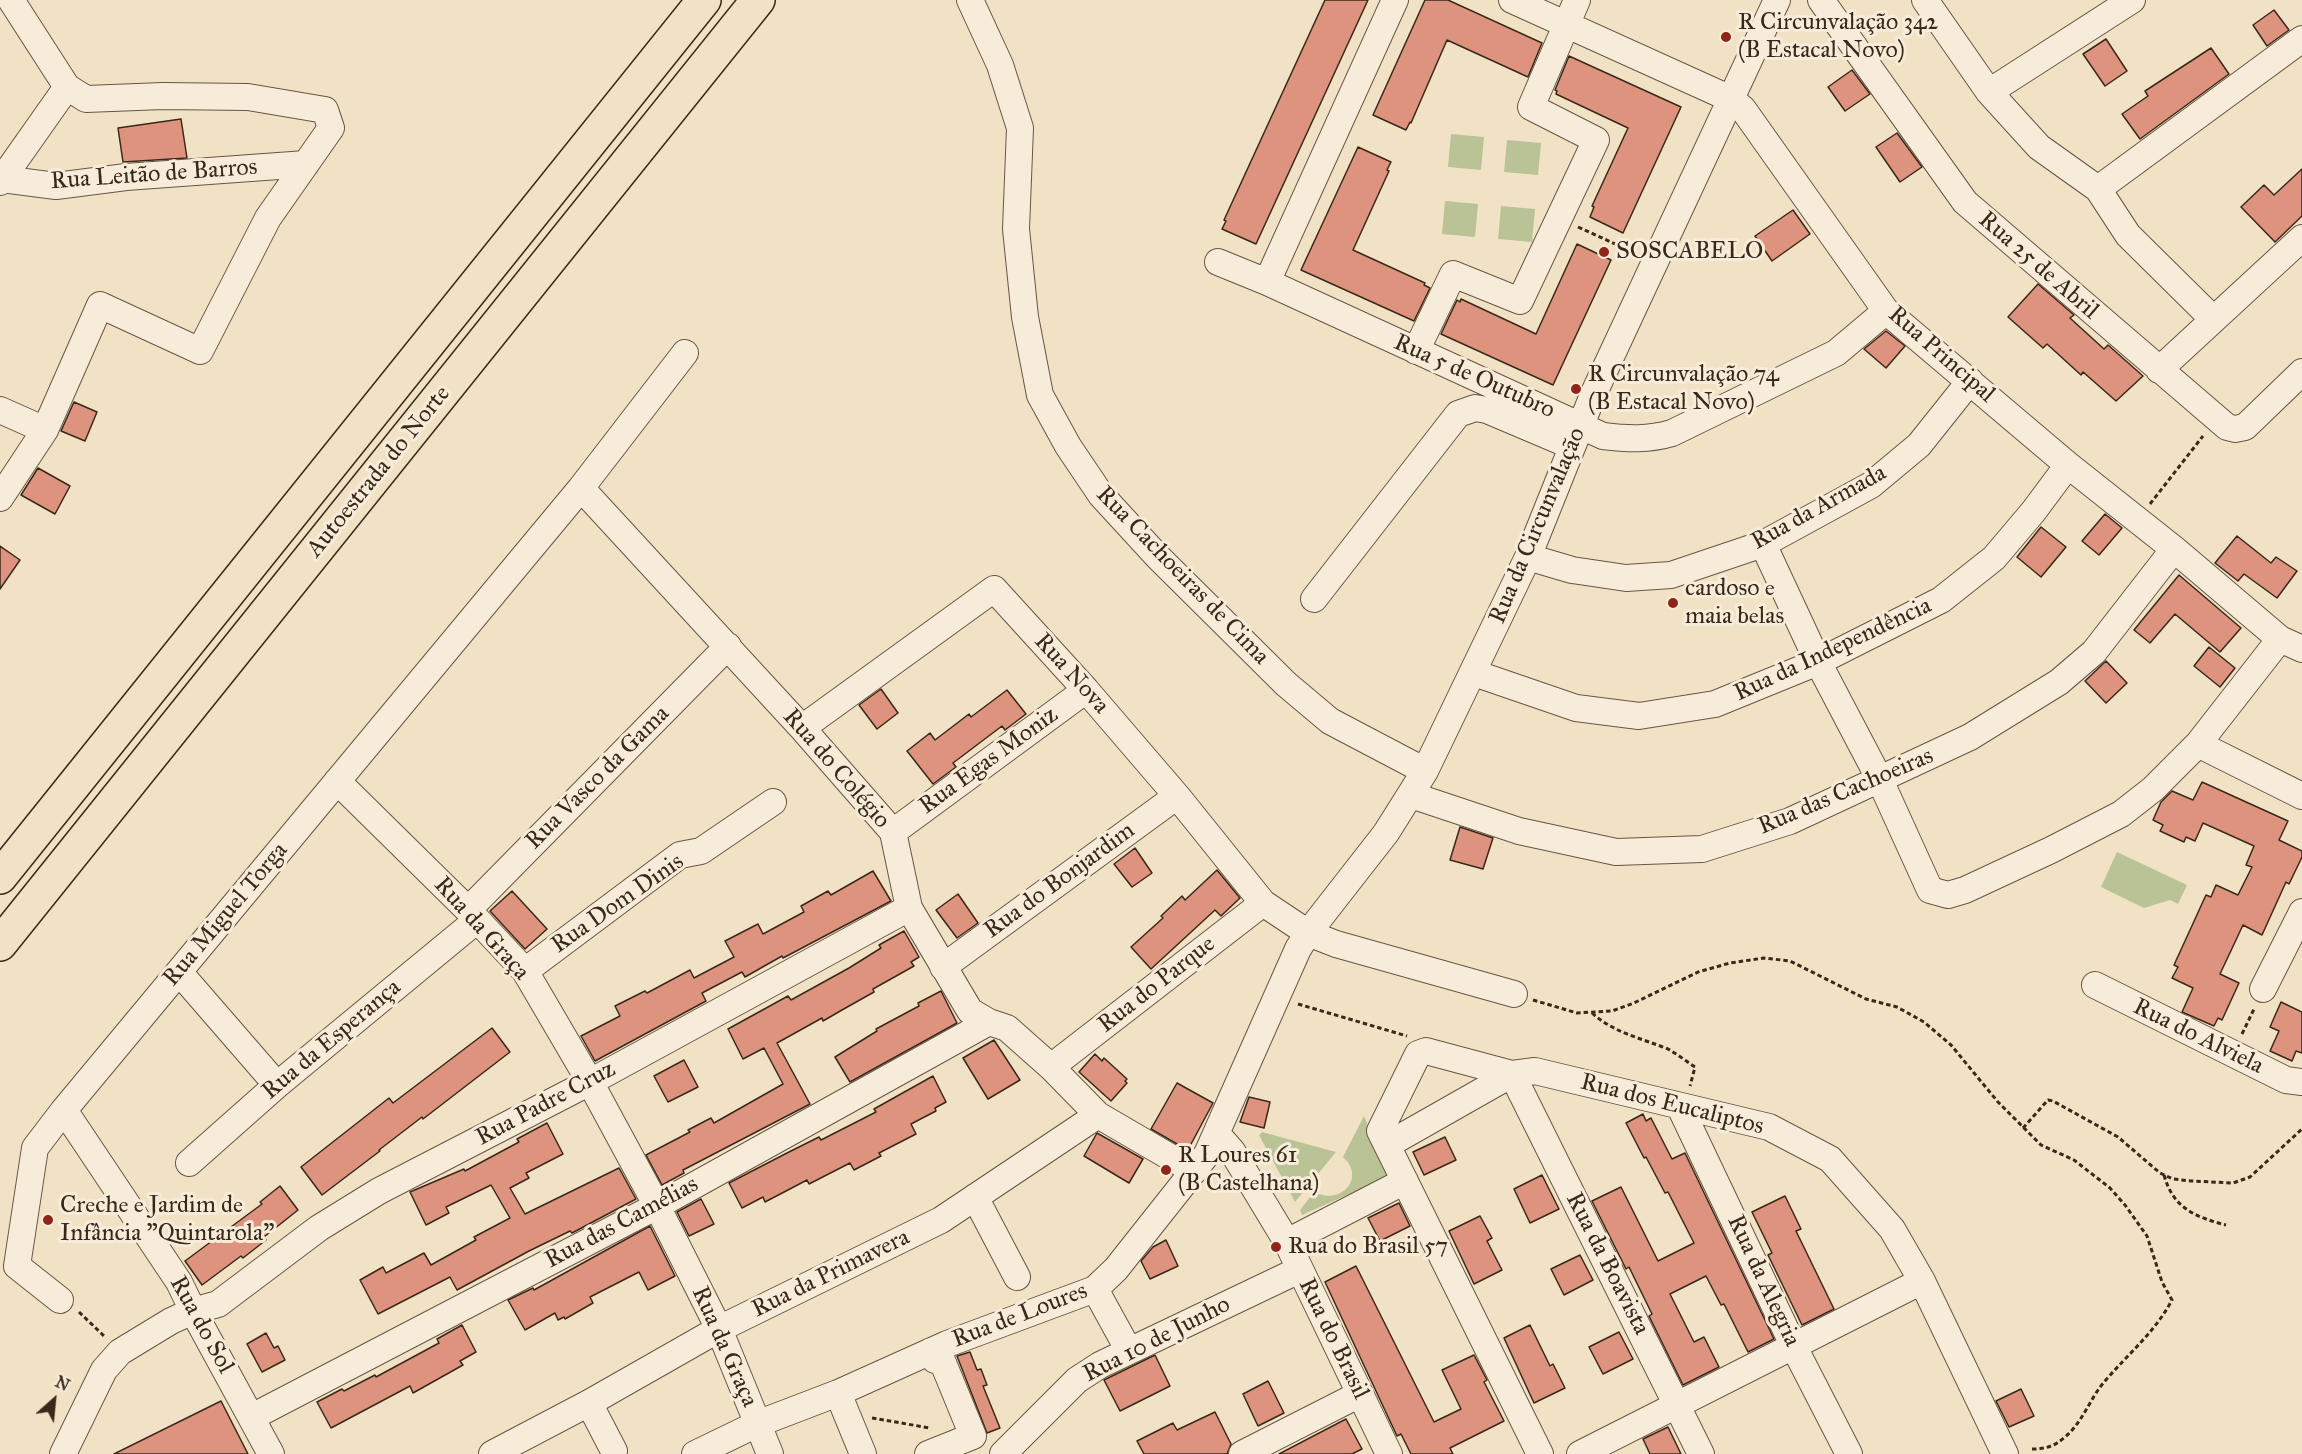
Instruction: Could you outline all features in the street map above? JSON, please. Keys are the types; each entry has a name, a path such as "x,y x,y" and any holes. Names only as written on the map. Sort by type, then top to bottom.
{"highway":[{"name":"Autoestrada do Norte","path":"0,877 704,0"},
{"name":"Autoestrada do Norte","path":"0,944 758,0"}],"street":[{"path":"0,498 45,430 100,305 200,351 267,218 331,128 325,110 248,97 164,96 86,99 67,87 11,0"},
{"name":"Rua Cachoeiras de Cima","path":"970,0 1000,66 1020,128 1016,229 1025,317 1040,395 1068,446 1109,504 1157,556 1286,684 1330,721 1425,771"},
{"path":"1267,282 1395,0"},
{"name":"Rua Principal","path":"1512,0 1731,99 1743,109 1886,310 2068,465 2291,644"},
{"path":"1416,351 1453,274 1520,301 1560,219 1596,140 1531,107 1577,0"},
{"name":"Rua da Circunvalação","path":"1374,847 1412,795 1474,673 1528,557 1593,395 1777,0"},
{"name":"Rua 25 de Abril","path":"1821,0 1965,202 2227,427 2235,429 2245,427 2302,372"},
{"path":"1925,0 1989,92 2039,147 2098,189 2128,235 2213,319"},
{"path":"1989,92 2132,0"},
{"path":"2098,189 2302,39"},
{"path":"1,180 67,87"},
{"name":"Rua Leitão de Barros","path":"1,180 56,186 126,177 306,164"},
{"path":"2159,370 2302,238"},
{"name":"Rua 5 de Outubro","path":"1218,262 1267,282 1416,351 1577,436 1603,436 1630,440 1654,439 1672,433 1836,353 1886,310"},
{"name":"Rua Miguel Torga","path":"60,1300 16,1266 35,1148 64,1110 581,488 685,353"},
{"name":"Rua da Armada","path":"1528,557 1572,570 1626,578 1671,575 1763,544 1871,485 1919,445 1970,381"},
{"path":"1314,599 1458,414 1475,408 1487,410 1577,436"},
{"path":"0,410 45,430"},
{"name":"Rua da Independência","path":"1474,673 1576,708 1639,716 1715,704 1818,662 1941,600 1994,558 2033,512 2068,465"},
{"name":"Rua do Colégio","path":"581,488 728,646 893,832 909,908 970,1011 989,1022 1007,1028 1051,1067 1098,1115 1194,1171"},
{"path":"1763,544 1818,662 1880,780 1930,890 1940,894 1948,895 1965,890 2121,814 2153,789 2199,744 2291,644"},
{"name":"Rua das Cachoeiras","path":"1412,795 1520,831 1616,852 1702,849 1790,821 1970,737 2059,682 2094,652 2174,549"},
{"name":"Rua Nova","path":"802,728 994,589 1086,690 1263,903 1308,933 1336,944 1514,994"},
{"name":"Rua Vasco da Gama","path":"472,915 728,646"},
{"name":"Rua Egas Moniz","path":"893,832 1086,690"},
{"path":"2199,744 2302,796"},
{"name":"Rua da Graça","path":"337,781 525,971 590,1082 657,1206 719,1329 770,1454"},
{"name":"Rua do Bonjardim","path":"944,967 1176,796"},
{"name":"Rua Dom Dinis","path":"525,971 680,855 701,851 773,802"},
{"name":"Rua de Loures","path":"695,1454 757,1424 843,1403 931,1351 1095,1288 1116,1269 1207,1154 1276,998 1308,933 1374,847"},
{"name":"Rua do Parque","path":"1051,1067 1263,903"},
{"name":"Rua Padre Cruz","path":"120,1352 193,1311 218,1304 319,1228 379,1191 590,1082 909,908"},
{"path":"2263,989 2302,912"},
{"name":"Rua da Esperança","path":"189,1162 472,915"},
{"path":"179,972 277,1085"},
{"name":"Rua do Alviela","path":"2095,985 2286,1080 2302,1082"},
{"name":"Rua das Camélias","path":"252,1417 657,1206 989,1022"},
{"path":"1422,1053 1380,1131 1540,1454"},
{"name":"Rua dos Eucaliptos","path":"1422,1053 1512,1074 1535,1071 1769,1127 1830,1159 1892,1229 1922,1281 2005,1454"},
{"path":"1387,1144 1512,1074"},
{"name":"Rua da Boavista","path":"1512,1074 1701,1454"},
{"name":"Rua da Alegria","path":"1682,1108 1794,1347 1849,1454"},
{"name":"Rua do Sol","path":"64,1110 179,1282 271,1454"},
{"name":"Rua da Primavera","path":"492,1454 589,1403 719,1329 941,1220 1098,1115"},
{"name":"Rua do Brasil","path":"1217,1134 1232,1151 1287,1242 1389,1454"},
{"path":"1287,1242 1405,1181"},
{"path":"975,1197 1017,1277"},
{"name":"Rua 10 de Junho","path":"1003,1454 1077,1380 1100,1365 1299,1270"},
{"path":"1580,1454 1922,1281"},
{"path":"1095,1288 1129,1351"},
{"path":"928,1454 973,1436 941,1358 935,1360 931,1351"},
{"path":"63,1454 104,1370 120,1352"},
{"path":"1242,1454 1360,1394"},
{"path":"589,1403 614,1451"},
{"path":"843,1403 863,1454"}],"path":[{"path":"1560,219 1656,263"},
{"path":"2138,520 2217,418"},
{"path":"1514,994 1577,1013 1612,1011 1634,1003 1698,972 1730,963 1764,958 1790,961 1866,999 1897,1007 1924,1022 1951,1045 1998,1102 2023,1128 2042,1145 2074,1160 2110,1188 2125,1205 2147,1236 2162,1282 2172,1300 2163,1317 2148,1336 2103,1382 2082,1417 2066,1436 2048,1449 2032,1449"},
{"path":"2233,1054 2263,989"},
{"path":"1276,998 1395,1031 1421,1041 1422,1053"},
{"path":"1592,1012 1602,1022 1616,1030 1670,1050 1695,1067 1682,1108"},
{"path":"2023,1128 2048,1100 2118,1137 2173,1179 2233,1183 2250,1177 2302,1129"},
{"path":"2164,1174 2168,1189 2184,1209 2203,1219 2226,1225"},
{"path":"60,1300 79,1312 120,1352"},
{"path":"843,1403 973,1436"}],"green space":[{"path":"1451,134 1484,137 1481,170 1448,167"},
{"path":"1507,140 1541,143 1538,175 1504,172"},
{"path":"1445,201 1478,204 1475,237 1442,234"},
{"path":"1501,206 1535,209 1532,242 1498,239"},
{"path":"2117,852 2187,885 2178,904 2170,900 2144,908 2101,887"},
{"path":"1364,1116 1390,1176 1302,1215 1300,1210 1314,1192 1334,1195 1348,1187 1352,1173 1350,1165 1343,1157"},
{"path":"1262,1132 1336,1152 1295,1202 1259,1135"}],"building":[{"path":"1325,0 1368,0 1256,244 1222,229 1226,221 1224,220"},
{"path":"1425,0 1448,0 1542,43 1528,77 1447,40 1406,130 1373,115"},
{"path":"2274,10 2289,30 2267,46 2253,25"},
{"path":"2106,39 2127,71 2105,86 2083,54"},
{"path":"2211,48 2229,74 2140,139 2122,114 2148,96 2145,91"},
{"path":"1569,56 1681,107 1623,233 1590,217 1594,207 1592,206 1628,128 1556,94 1555,90"},
{"path":"1852,70 1870,94 1845,111 1828,87"},
{"path":"181,119 187,158 123,162 118,128"},
{"path":"1897,133 1922,167 1900,182 1876,147"},
{"path":"1358,147 1391,162 1353,250 1425,283 1424,285 1430,288 1414,321 1301,270"},
{"path":"2302,169 2302,216 2275,242 2241,207 2264,185 2274,195"},
{"path":"1793,210 1810,234 1772,261 1755,236"},
{"path":"1577,244 1611,260 1553,385 1441,334 1457,300 1460,302 1461,299 1536,334"},
{"path":"2038,284 2074,315 2070,318 2104,349 2108,345 2143,376 2116,401 2083,372 2081,375 2047,344 2043,348 2008,317"},
{"path":"1886,331 1905,346 1886,368 1864,349"},
{"path":"74,402 97,412 85,441 61,431"},
{"path":"38,468 70,486 55,514 21,495"},
{"path":"2105,514 2122,528 2099,555 2082,541"},
{"path":"2041,527 2066,547 2041,577 2017,557"},
{"path":"2237,536 2271,563 2276,557 2297,571 2277,598 2244,574 2238,581 2215,563"},
{"path":"0,546 20,560 0,589"},
{"path":"2179,575 2241,628 2220,652 2175,614 2150,643 2134,630"},
{"path":"2209,647 2235,668 2220,687 2194,666"},
{"path":"2106,661 2127,683 2106,703 2085,681"},
{"path":"881,689 898,713 877,729 859,705"},
{"path":"1007,690 1026,714 1005,730 1002,726 953,763 956,767 933,784 907,751 930,733 935,740 969,714 971,717"},
{"path":"2202,782 2288,821 2279,840 2302,851 2302,857 2289,884 2286,882 2262,935 2243,925 2220,974 2239,983 2222,1020 2218,1018 2214,1026 2182,1012 2193,988 2172,978 2178,967 2174,965 2206,895 2211,897 2216,885 2238,895 2252,867 2246,865 2254,846 2203,823 2195,841 2186,837 2184,842 2160,831 2163,825 2153,820 2161,802 2172,791 2193,800"},
{"path":"1460,827 1493,838 1483,869 1450,860"},
{"path":"1135,848 1152,873 1132,887 1114,864"},
{"path":"1217,870 1240,898 1221,916 1215,910 1151,969 1131,947 1163,918 1161,916 1182,896 1185,900"},
{"path":"873,871 891,901 745,977 742,972 702,993 706,1001 595,1061 581,1036 620,1016 615,1006 645,991 647,993 690,970 694,978 734,957 725,941 758,924 763,934 804,912 801,906 828,891 831,895"},
{"path":"512,891 547,929 525,949 490,911"},
{"path":"958,894 978,923 957,938 936,910"},
{"path":"904,931 919,957 911,962 914,966 823,1021 822,1018 777,1043 810,1104 683,1170 684,1173 662,1185 646,1155 711,1118 714,1123 783,1084 764,1048 743,1059 728,1029 788,996 791,1000 849,968 881,948 879,945"},
{"path":"941,991 957,1023 850,1082 835,1057 877,1031 876,1029 919,1006 918,1003"},
{"path":"2281,1002 2302,1012 2302,1053 2296,1051 2292,1061 2270,1051 2279,1031 2270,1027"},
{"path":"492,1028 510,1052 322,1195 301,1167 389,1098 393,1103"},
{"path":"994,1040 1020,1080 988,1099 963,1058"},
{"path":"1095,1054 1102,1061 1104,1058 1127,1079 1125,1081 1127,1083 1111,1101 1079,1072"},
{"path":"684,1060 698,1087 668,1102 654,1076"},
{"path":"933,1076 946,1102 935,1108 936,1111 911,1124 916,1134 879,1153 881,1156 854,1170 850,1163 809,1184 807,1180 765,1202 763,1197 742,1208 729,1183 819,1137 821,1140 876,1112 874,1109"},
{"path":"1177,1083 1213,1103 1190,1146 1184,1148 1151,1129"},
{"path":"1249,1097 1270,1102 1264,1128 1240,1122"},
{"path":"1643,1114 1646,1121 1651,1118 1672,1159 1685,1153 1774,1339 1748,1352 1724,1304 1721,1305 1706,1276 1670,1294 1694,1342 1704,1337 1719,1367 1683,1385 1649,1316 1652,1314 1629,1267 1626,1269 1592,1201 1621,1187 1658,1261 1694,1243 1668,1192 1665,1193 1626,1123"},
{"path":"547,1123 563,1154 526,1173 529,1178 510,1188 525,1214 619,1168 636,1199 572,1233 570,1231 529,1251 457,1290 450,1277 378,1314 360,1280 383,1267 386,1273 424,1253 431,1265 476,1240 474,1237 510,1218 491,1185 446,1207 449,1213 426,1225 410,1192 464,1169 465,1171 519,1142 517,1139"},
{"path":"1097,1133 1143,1159 1129,1183 1084,1156"},
{"path":"1445,1137 1456,1160 1424,1175 1413,1152"},
{"path":"1542,1175 1559,1209 1530,1223 1514,1189"},
{"path":"280,1186 298,1210 264,1237 266,1240 243,1258 241,1256 202,1285 185,1261 262,1204 260,1202"},
{"path":"1785,1196 1801,1229 1796,1231 1834,1309 1802,1325 1768,1255 1772,1253 1752,1212"},
{"path":"701,1199 714,1224 689,1236 677,1212"},
{"path":"1399,1203 1410,1226 1380,1241 1368,1218"},
{"path":"1480,1216 1492,1238 1487,1241 1502,1270 1474,1284 1449,1231"},
{"path":"650,1226 675,1276 648,1290 639,1272 590,1297 593,1303 565,1319 564,1317 558,1320 555,1313 525,1330 508,1300 533,1288 534,1290"},
{"path":"1166,1240 1178,1266 1150,1279 1141,1261 1153,1247"},
{"path":"1580,1255 1593,1280 1564,1295 1551,1269"},
{"path":"1356,1266 1434,1422 1461,1409 1442,1370 1474,1355 1487,1380 1484,1382 1504,1421 1450,1448 1453,1454 1411,1454 1401,1434 1397,1436 1325,1282"},
{"path":"462,1325 476,1352 460,1361 463,1365 413,1393 410,1386 331,1428 317,1402 375,1375 376,1377 439,1343 437,1339"},
{"path":"1530,1325 1550,1366 1553,1364 1565,1388 1534,1403 1504,1338"},
{"path":"1619,1332 1633,1359 1603,1374 1589,1347"},
{"path":"266,1333 274,1348 278,1346 285,1360 262,1372 247,1344"},
{"path":"970,1352 977,1370 981,1369 987,1385 983,1386 1000,1428 987,1433 957,1356"},
{"path":"1155,1355 1170,1386 1120,1411 1104,1380"},
{"path":"1268,1381 1284,1413 1258,1426 1243,1394"},
{"path":"2021,1389 2034,1416 2009,1427 1996,1401"},
{"path":"221,1401 248,1454 114,1454"},
{"path":"1215,1412 1231,1444 1227,1454 1144,1454 1137,1441 1173,1423 1177,1430"},
{"path":"1346,1419 1362,1449 1352,1454 1279,1454"},
{"path":"1668,1427 1681,1454 1650,1454 1643,1439"}],"place":[{"name":"R Circunvalação 342 (B Estacal Novo)","path":"1726,37"},
{"name":"SOSCABELO","path":"1604,252"},
{"name":"R Circunvalação 74 (B Estacal Novo)","path":"1576,389"},
{"name":"cardoso e maia belas","path":"1673,603"},
{"name":"R Loures 61 (B Castelhana)","path":"1166,1170"},
{"name":"Creche e Jardim de Infância \"Quintarola\"","path":"48,1220"},
{"name":"Rua do Brasil 57","path":"1276,1247"}]}
